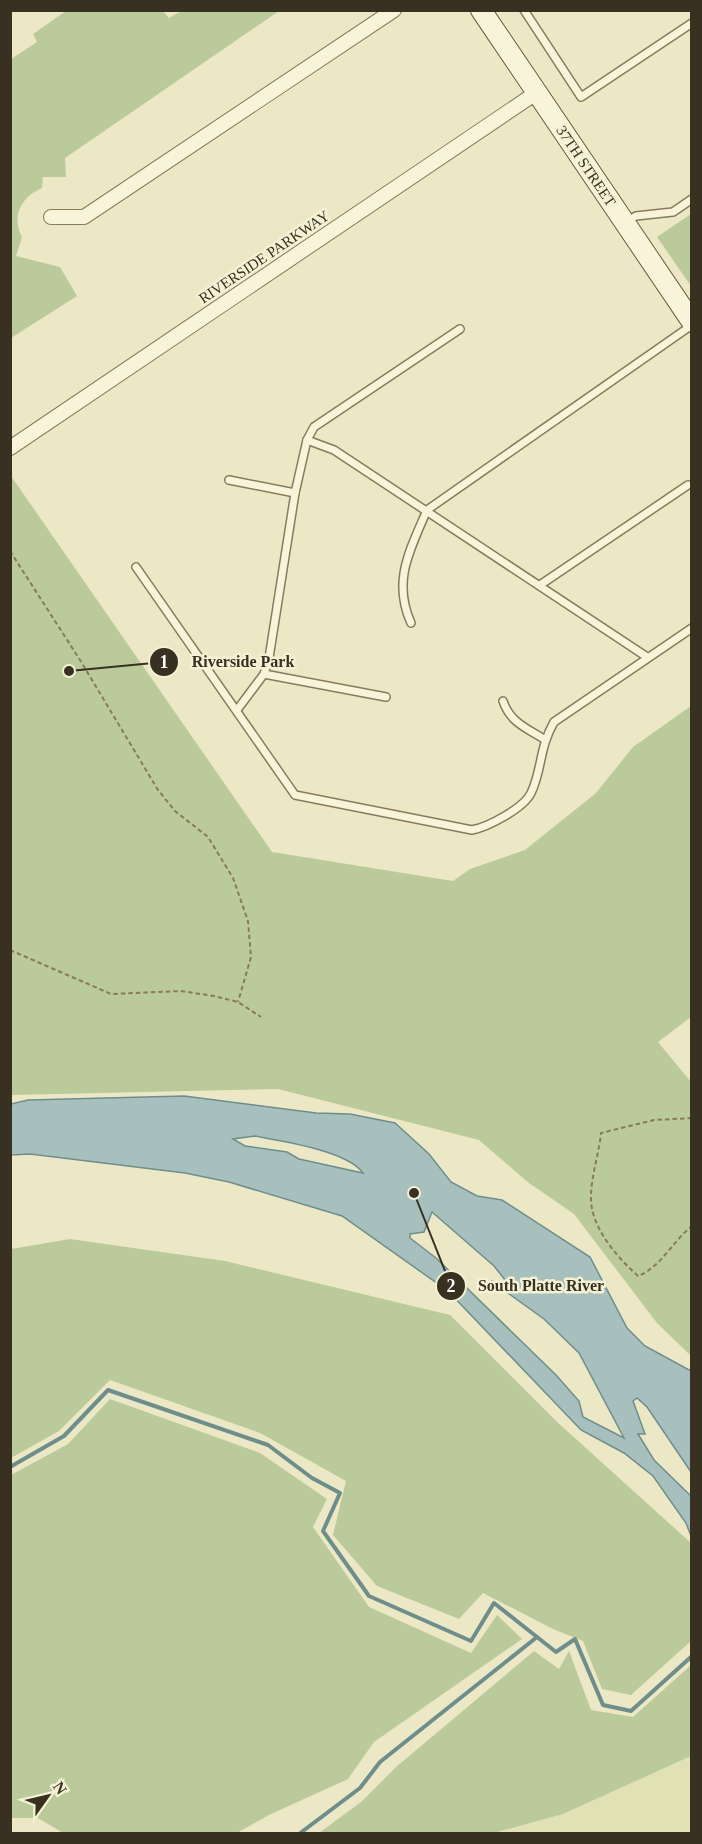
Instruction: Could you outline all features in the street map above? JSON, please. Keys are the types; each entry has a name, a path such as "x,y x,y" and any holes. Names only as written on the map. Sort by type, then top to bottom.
{"main road":[{"name":"37TH STREET","path":"481,10 692,323"}],"street":[{"path":"51,217 84,217 394,10"},
{"name":"RIVERSIDE PARKWAY","path":"10,448 536,93"}],"lane":[{"path":"524,10 581,97 692,23"},
{"path":"624,222 636,216 673,212 692,200"},
{"path":"411,623 403,604 405,566 427,510 692,323"},
{"path":"237,710 264,674 295,493 307,440 314,427 460,329"},
{"path":"307,440 334,450 647,657"},
{"path":"229,480 295,493"},
{"path":"540,585 688,485"},
{"path":"136,567 295,795 472,830 486,827 531,794 544,739 554,722 692,628"},
{"path":"264,674 386,697"},
{"path":"503,701 507,714 518,724 544,739"}],"path":[{"path":"10,550 81,660 158,790 175,811 208,837 233,878 248,921 251,957 238,1002"},
{"path":"10,950 111,994 181,991 238,1002 261,1017"},
{"path":"692,1118 654,1120 601,1132 590,1198 598,1225 620,1260 638,1276 650,1272 676,1238 692,1226"}],"green space":[{"path":"66,11 163,11 169,18 181,11 279,11 65,158 66,177 43,177 42,188 28,196 20,208 18,222 22,237 16,256 60,267 77,296 11,338 11,59 37,42 33,34"},
{"path":"691,214 691,286 657,237"},
{"path":"11,476 272,852 453,881 470,869 525,850 596,793 633,747 691,706 691,1017 658,1042 691,1082 691,1356 657,1323 574,1214 529,1183 479,1140 278,1089 11,1095"},
{"path":"70,1239 225,1261 450,1315 556,1421 691,1543 691,1641 631,1695 602,1689 583,1641 553,1629 483,1593 459,1619 377,1586 333,1535 346,1481 260,1433 110,1380 59,1431 11,1458 11,1249"},
{"path":"110,1399 260,1453 327,1499 313,1527 369,1607 471,1653 497,1615 522,1639 374,1742 348,1779 269,1815 237,1833 63,1833 38,1818 11,1818 11,1475 68,1444"},
{"path":"534,1651 559,1669 569,1651 591,1710 633,1717 691,1665 691,1756 563,1814 494,1833 319,1833 361,1802 396,1767"},
{"path":"691,1756 691,1833 494,1834 563,1814"}],"water":[{"path":"184,1096 316,1113 350,1114 395,1123 429,1154 451,1182 477,1196 502,1200 590,1257 627,1328 645,1346 691,1371 691,1472 647,1407 637,1398 633,1401 645,1434 638,1434 654,1460 691,1496 691,1536 686,1523 653,1476 624,1453 581,1430 448,1291 342,1216 229,1182 185,1173 30,1154 11,1155 11,1104 28,1100","holes":["255,1136 329,1153 355,1165 363,1173 299,1159 287,1152 245,1146 233,1139","432,1212 494,1266 509,1285 491,1281 544,1319 579,1353 624,1438 583,1417 579,1401 556,1375 436,1258 410,1238 410,1234 424,1232"]}],"waterway":[{"path":"10,1467 64,1436 108,1390 268,1445 312,1478 340,1493 323,1531 369,1596 471,1641 494,1603 537,1637"},
{"path":"299,1834 360,1788 380,1762 537,1637 556,1652 575,1639 603,1705 631,1711 692,1656"}],"place":[{"name":"Riverside Park","path":"69,671"},
{"name":"South Platte River","path":"414,1193"}]}
